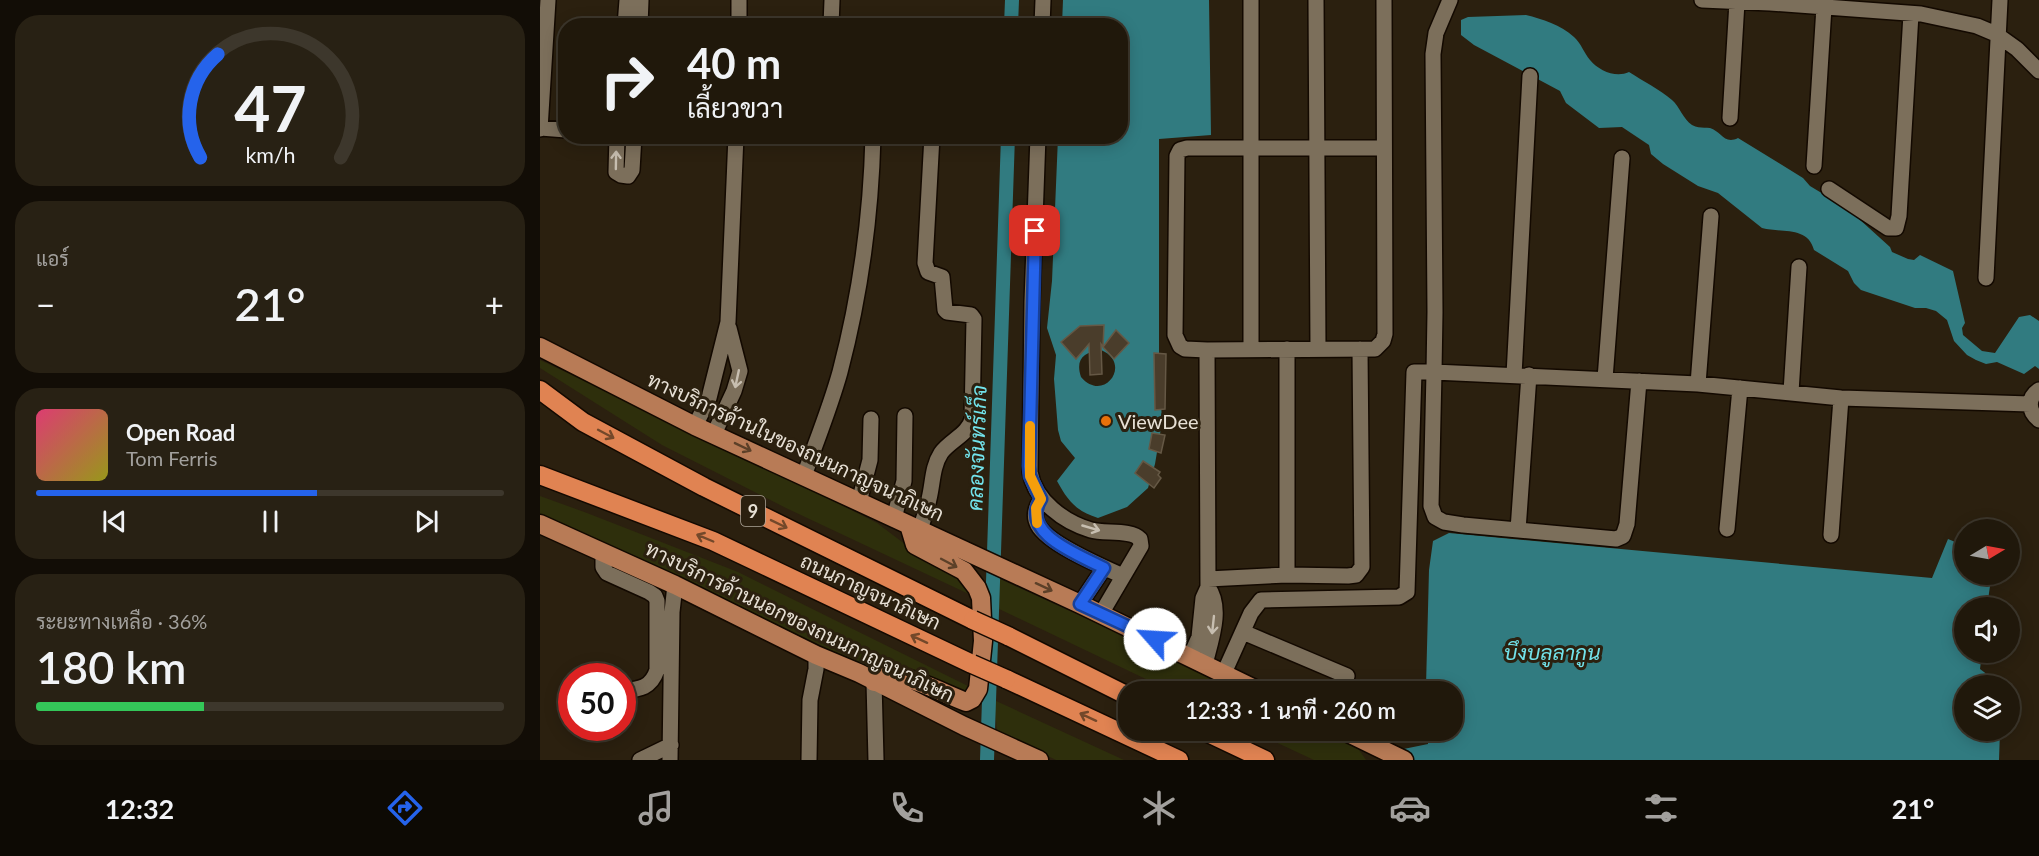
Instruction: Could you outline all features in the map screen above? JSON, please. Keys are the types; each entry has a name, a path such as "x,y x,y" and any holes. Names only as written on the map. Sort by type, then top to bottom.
{"highway":[{"name":"ถนนกาญจนาภิเษก","path":"540,390 583,422"},
{"name":"ถนนกาญจนาภิเษก","path":"540,404 583,422 704,487 1118,691"},
{"name":"ถนนกาญจนาภิเษก","path":"540,475 714,541 1179,760"},
{"path":"1225,741 1265,760"}],"main road":[{"name":"ทางบริการด้านในของถนนกาญจนาภิเษก","path":"540,347 695,426 970,554 1008,569 1238,681"},
{"name":"ทางบริการด้านนอกของถนนกาญจนาภิเษก","path":"540,524 603,552 633,575 675,585 816,655 1039,760"},
{"path":"874,682 879,673 888,674 966,702 972,699 978,689 983,641 981,598 977,588 964,571 915,545 908,525"},
{"path":"1364,741 1404,760"}],"street":[{"path":"548,0 540,129 558,130"},
{"path":"626,18 627,0"},
{"path":"640,18 641,0"},
{"path":"739,0 739,18"},
{"path":"831,18 832,0"},
{"path":"1042,18 1043,0"},
{"path":"1251,0 1251,349"},
{"path":"1316,0 1318,349"},
{"path":"1383,148 1251,147 1180,150 1177,156 1175,335 1180,346 1185,349 1207,350 1375,349 1383,341 1385,334 1384,0"},
{"path":"1450,0 1436,33 1432,54 1435,312 1431,506 1435,517 1444,522 1601,539 1616,539 1623,536 1627,524 1639,381"},
{"path":"1702,0 1770,1 1824,7 1848,4 1918,9 1996,34 2017,49 2039,71"},
{"path":"1986,278 1996,34 2000,0"},
{"path":"1730,118 1737,2"},
{"path":"1814,166 1824,7"},
{"path":"1829,189 1888,228 1893,229 1897,224 1918,9"},
{"path":"1518,530 1530,76"},
{"path":"617,144 616,172 621,176 628,176 632,170 634,144"},
{"path":"695,426 712,390 728,322 736,144"},
{"path":"804,477 839,375 854,309 866,236 872,144"},
{"path":"908,525 930,497 933,473 944,449 971,424 973,395 974,319 971,315 945,310 942,277 926,269 932,144"},
{"path":"1038,144 1031,344 1030,476 1041,499 1061,516 1091,530 1134,534 1139,537 1141,546 1101,614"},
{"path":"1605,379 1622,158"},
{"path":"1698,384 1711,216"},
{"path":"1791,392 1798,267"},
{"path":"714,434 734,391 740,371 728,322"},
{"path":"1287,349 1287,575"},
{"path":"1208,583 1287,575 1348,576 1356,575 1362,567 1360,349"},
{"path":"1197,660 1203,598 1208,583 1207,350"},
{"path":"1224,674 1251,613 1261,600 1400,597 1407,592 1414,372 1698,384 1841,398 2030,404"},
{"path":"1727,529 1740,388"},
{"path":"2039,390 2031,398 2030,404 2034,416 2039,420"},
{"path":"1831,535 1841,398"},
{"path":"905,416 904,481 908,525"},
{"path":"859,502 870,460 871,420"},
{"path":"1041,499 1035,516 1044,533 1070,550 1123,576"},
{"path":"1080,604 1104,568"},
{"path":"633,575 655,596 657,601 657,670 654,680 636,689"},
{"path":"640,760 670,753 672,612 675,585"},
{"path":"1243,632 1347,676"},
{"path":"809,760 810,700 816,669 816,655"},
{"path":"874,682 876,760"}],"shaded area":[{"path":"540,360 746,457 877,523 918,554 952,569 973,596 786,508 662,445 540,368"},
{"path":"540,496 738,572 972,688 970,695 886,667 868,667 540,517"},
{"path":"998,578 1222,681 1150,681 997,608"},
{"path":"994,700 1124,760 1056,760 997,731"},
{"path":"1273,741 1349,741 1355,744 1366,760 1314,760"}],"water":[{"path":"1063,0 1209,0 1211,135 1159,139 1159,364 1162,422 1155,464 1148,488 1127,507 1098,518 1073,504 1057,481 1075,458 1061,441 1058,430 1054,379 1056,355 1047,328 1052,281 1058,144 1128,144 1128,18 1062,18","holes":["1101,350 1110,356 1115,364 1112,378 1106,384 1098,386 1090,384 1081,377 1079,371 1082,358"]},
{"path":"1526,15 1551,23 1569,33 1579,42 1590,60 1603,70 1613,74 1629,72 1662,92 1675,103 1692,125 1710,128 1729,140 1738,138 1803,178 1810,186 1848,209 1890,247 1892,252 1914,260 1920,255 1953,271 1965,323 1962,328 1963,335 1982,351 1995,353 2019,317 2030,315 2039,321 2039,369 2035,366 2024,374 1997,362 1986,364 1967,355 1954,341 1947,320 1936,311 1915,308 1861,290 1854,283 1848,271 1814,250 1806,237 1793,232 1762,228 1718,193 1698,186 1663,164 1651,154 1649,145 1622,127 1599,128 1566,103 1560,91 1474,45 1461,35 1461,20 1468,17"},
{"name":"บึงบลูลากูน","path":"1449,533 1932,578 1948,539 1954,541 1954,585 1990,586 1988,597 1954,597 1954,663 1981,663 1980,669 1988,675 1954,675 1954,741 2000,741 1999,760 1385,760 1384,753 1428,744 1428,741 1463,741 1463,681 1426,681 1429,570 1433,541"}],"building":[{"path":"1104,325 1103,347 1101,344 1102,374 1090,375 1089,344 1076,359 1061,342 1080,326"},
{"path":"1116,330 1129,343 1114,359 1103,347"},
{"path":"1154,353 1166,354 1165,409 1155,410"},
{"path":"1152,433 1165,435 1161,453 1149,449"},
{"path":"1143,461 1160,472 1158,475 1161,478 1154,488 1135,473"}],"waterway":[{"name":"คลองจันทร์เก็จ","path":"1011,18 1012,0"},
{"name":"คลองจันทร์เก็จ","path":"987,760 1008,144"}],"slow traffic":[{"path":"1030,426 1030,476 1041,499 1036,508 1037,523"}],"place":[{"name":"ViewDee","path":"1106,421"}],"route":[{"path":"1035,231 1029,466 1030,476 1041,499 1036,508 1036,522 1044,533 1104,568 1080,604 1155,639"}]}
